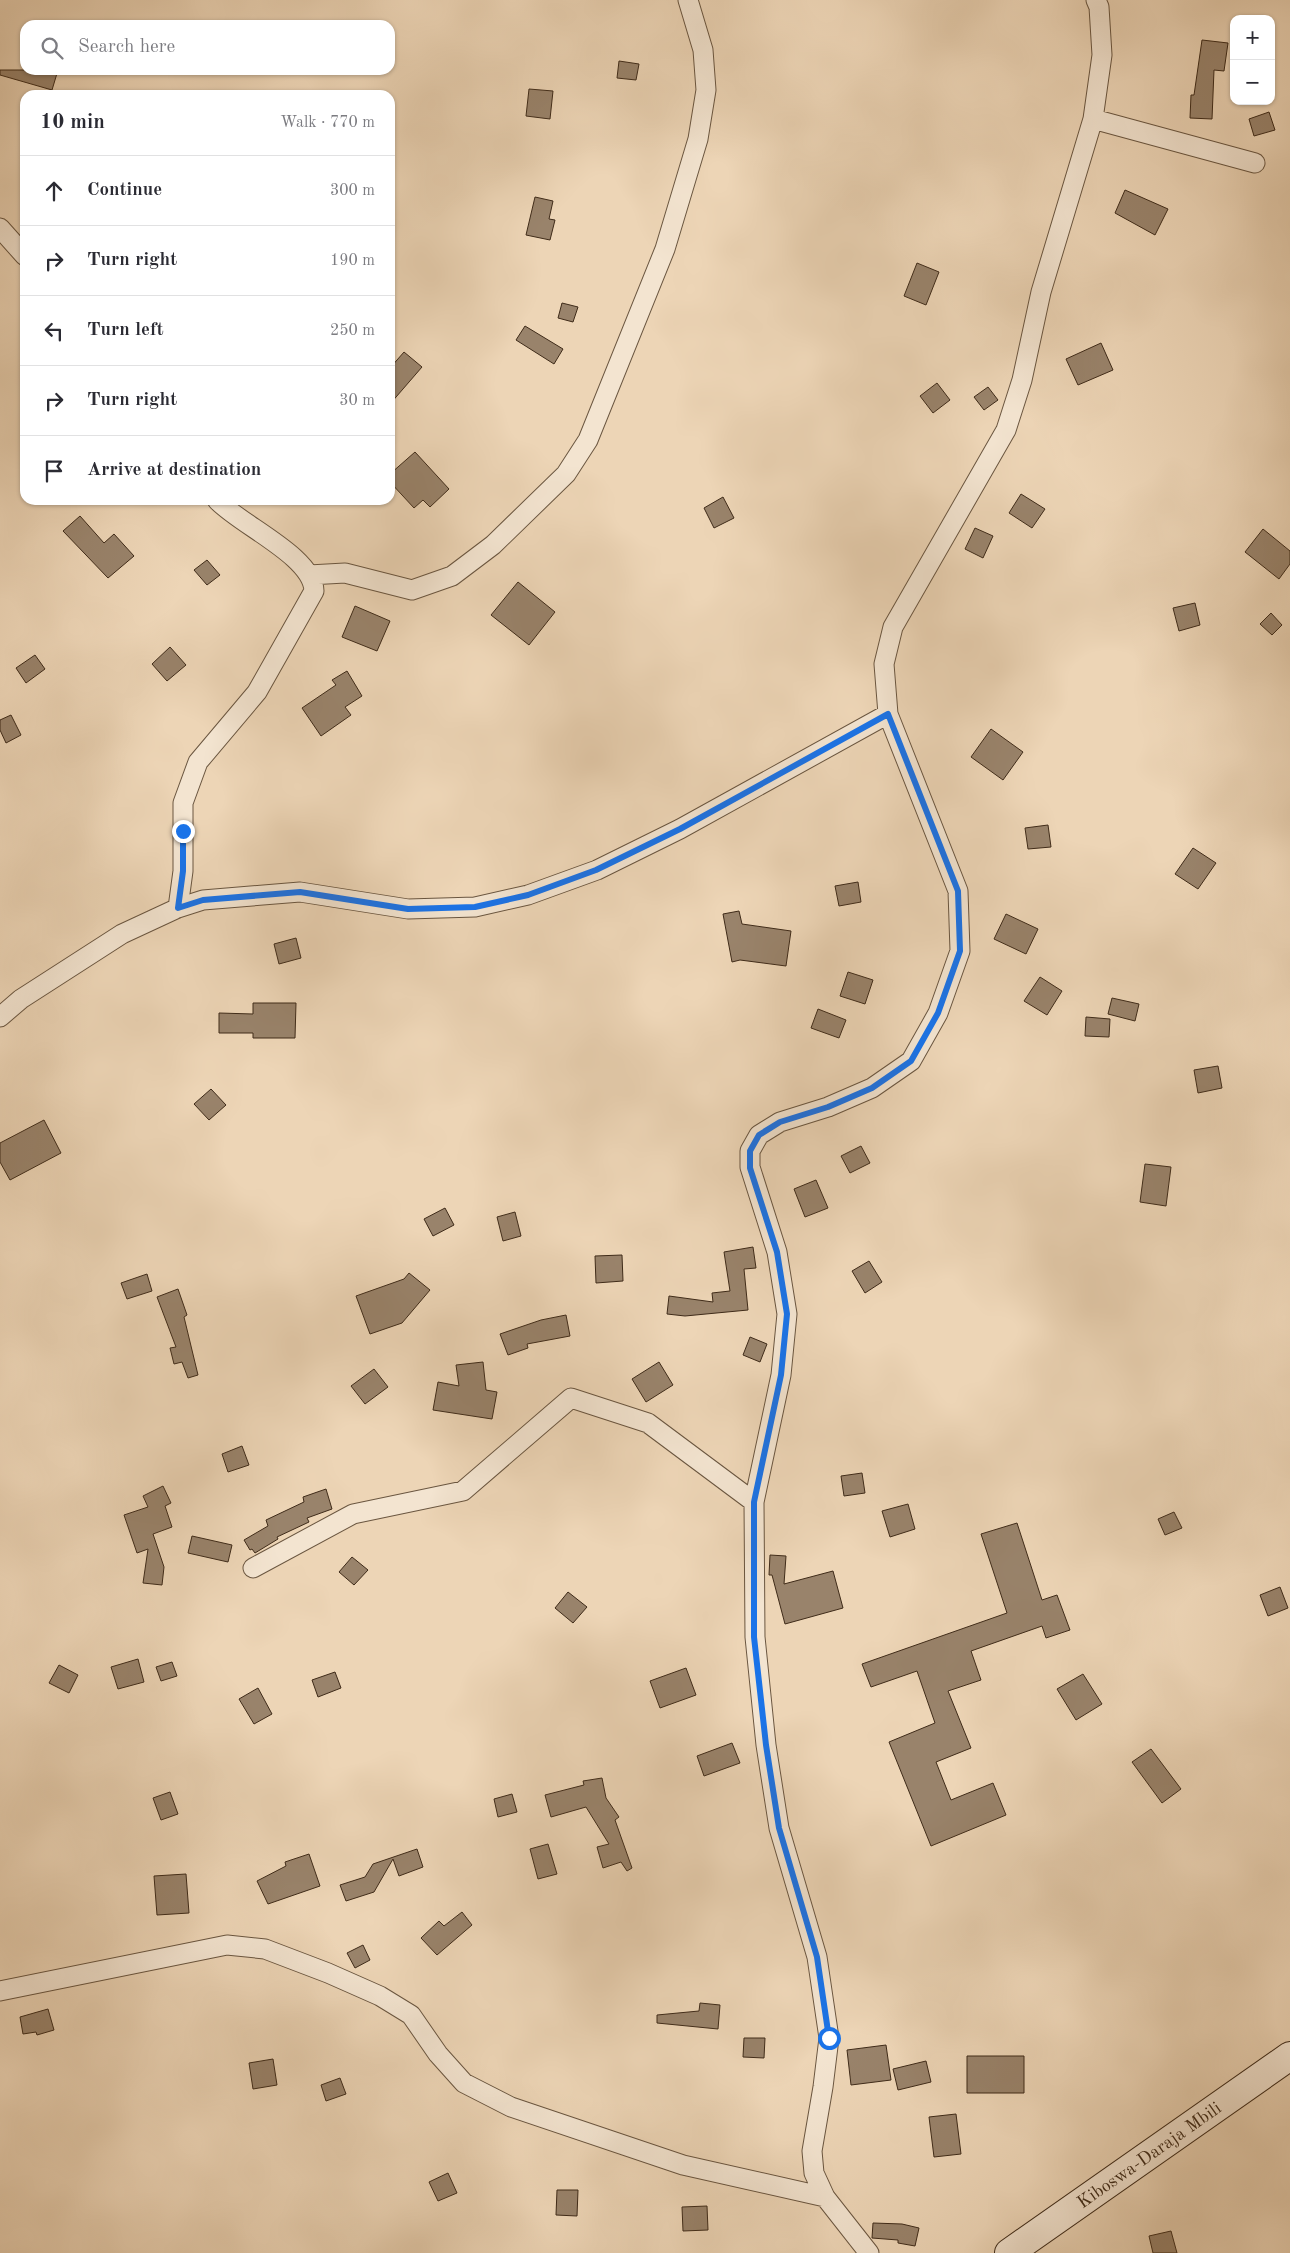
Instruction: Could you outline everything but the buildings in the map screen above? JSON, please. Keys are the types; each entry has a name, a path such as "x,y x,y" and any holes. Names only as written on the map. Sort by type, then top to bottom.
{"main road":[{"name":"Kiboswa-Daraja Mbili","path":"1009,2253 1290,2056"}],"street":[{"path":"309,575 345,573 412,590 452,576 493,545 566,474 588,440 665,249 698,139 706,90 704,58 688,0"},
{"path":"868,2253 824,2197 814,2173 812,2151 829,2038 817,1957 779,1828 766,1745 754,1637 754,1502 781,1375 787,1314 777,1252 750,1168 750,1151 759,1135 780,1122 828,1107 872,1088 911,1061 938,1013 960,951 958,891 888,714 884,664 893,627 1006,430 1022,380 1041,292 1093,119 1102,55 1099,7 1096,0"},
{"path":"1093,119 1255,163"},
{"path":"0,228 20,250"},
{"path":"178,908 183,871 183,803 198,762 257,692 314,591 313,582 303,565 224,505"},
{"path":"0,1017 21,999 122,934 178,908 203,900 300,892 408,909 475,907 528,895 596,870 680,829 888,714"},
{"path":"253,1568 352,1514 463,1491 572,1398 648,1423 754,1502"},
{"path":"0,1991 227,1945 265,1950 328,1973 380,1996 411,2015 438,2054 464,2083 511,2107 683,2165 824,2197"}],"route":[{"path":"183,831 183,871 178,908 203,900 300,892 408,909 475,907 528,895 596,870 680,829 888,714 958,891 960,951 938,1013 911,1061 872,1088 828,1107 780,1122 759,1135 750,1151 750,1168 777,1252 787,1314 781,1375 754,1502 754,1637 766,1745 779,1828 817,1957 829,2038"}]}
